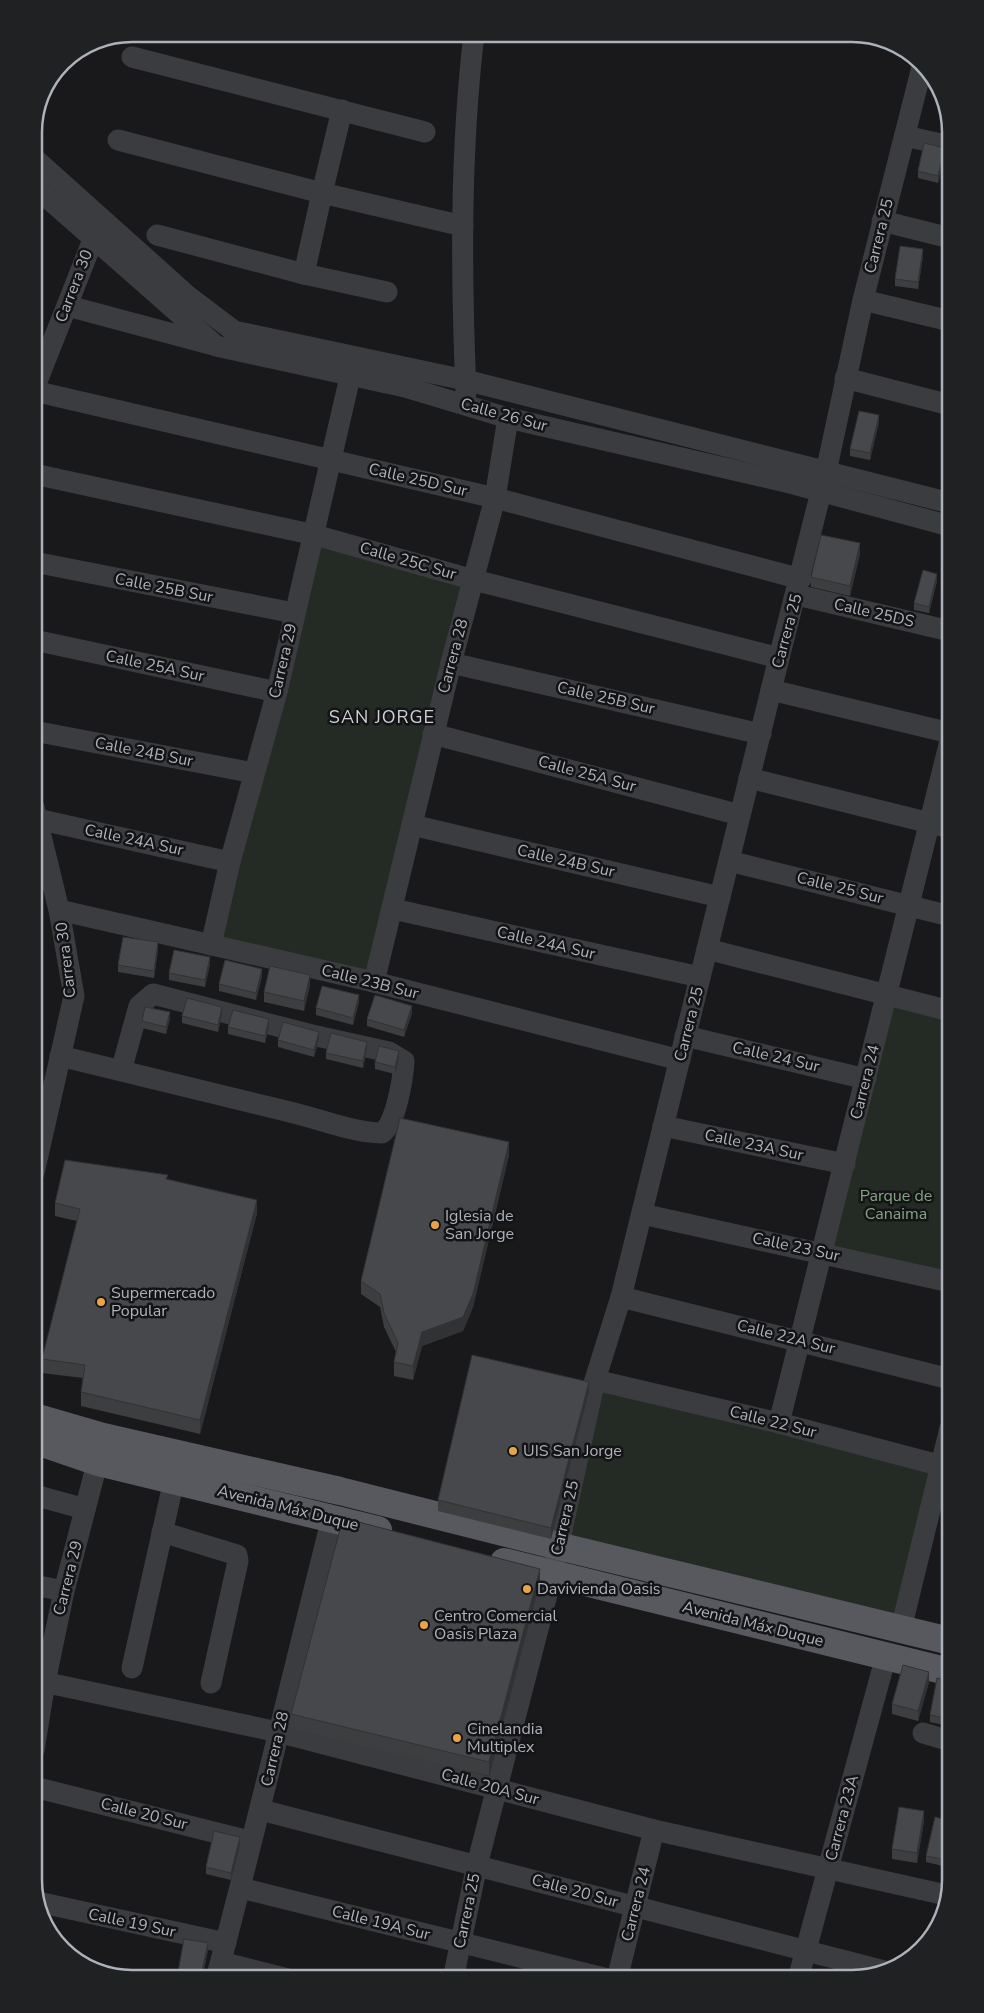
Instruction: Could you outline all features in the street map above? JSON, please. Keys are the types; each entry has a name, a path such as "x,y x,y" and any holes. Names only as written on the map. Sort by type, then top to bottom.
{"main road":[{"name":"Avenida Máx Duque","path":"42,1421 101,1449 174,1480 399,1535"},
{"name":"Avenida Máx Duque","path":"42,1441 101,1449 340,1491 942,1639"},
{"name":"Avenida Máx Duque","path":"476,1555 942,1670"}],"street":[{"path":"466,405 463,226 467,90 473,43"},
{"path":"132,58 425,132"},
{"name":"Carrera 25","path":"455,1970 477,1865 552,1575 595,1380 621,1298 779,658 799,587 863,300 920,75"},
{"path":"304,274 342,110"},
{"path":"905,136 942,144"},
{"path":"118,140 322,193 463,226"},
{"path":"43,166 101,220"},
{"name":"Calle 26 Sur","path":"43,194 216,346 350,377 405,387 508,418 823,482 942,502"},
{"name":"Carrera 30","path":"43,368 101,220"},
{"name":"Calle 26 Sur","path":"101,220 189,297 234,331 465,380 823,482 942,523"},
{"path":"882,221 942,236"},
{"path":"156,235 304,274 387,292"},
{"path":"863,300 942,319"},
{"path":"68,306 216,346"},
{"name":"Carrera 29","path":"211,945 230,862 276,692 294,613 315,535 350,377"},
{"path":"845,378 942,403"},
{"name":"Calle 25D Sur","path":"43,392 495,498 799,587"},
{"name":"Carrera 28","path":"374,982 393,909 433,734 495,498 508,418"},
{"name":"Calle 25C Sur","path":"43,476 315,535 474,580 779,658"},
{"name":"Calle 25B Sur","path":"43,564 294,613"},
{"name":"Calle 25DS","path":"799,587 942,629"},
{"name":"Calle 25A Sur","path":"43,642 276,692"},
{"name":"Calle 25B Sur","path":"451,663 760,734"},
{"path":"771,690 942,731"},
{"name":"Calle 24B Sur","path":"43,733 254,773"},
{"name":"Calle 25A Sur","path":"433,734 740,815"},
{"path":"750,778 940,825"},
{"name":"Carrera 24","path":"779,1423 909,906 940,825 942,808"},
{"name":"Calle 24A Sur","path":"43,815 230,862"},
{"name":"Calle 24B Sur","path":"412,825 720,897"},
{"name":"Carrera 30","path":"42,1135 74,996 59,910 43,844"},
{"name":"Calle 25 Sur","path":"729,861 942,914"},
{"name":"Calle 24A Sur","path":"393,909 700,977"},
{"name":"Calle 23B Sur","path":"59,910 374,982 680,1060"},
{"path":"707,950 942,1008"},
{"path":"60,1056 355,1130 382,1133 388,1129 392,1119 404,1061 389,1052 312,1035 153,994 139,1006 121,1071"},
{"name":"Calle 24 Sur","path":"686,1036 866,1079"},
{"name":"Calle 23A Sur","path":"663,1126 845,1164"},
{"name":"Calle 23 Sur","path":"642,1214 942,1280"},
{"name":"Calle 22A Sur","path":"621,1298 799,1340 942,1377"},
{"name":"Calle 22 Sur","path":"595,1380 779,1423 942,1466"},
{"name":"Carrera 29","path":"42,1670 101,1449"},
{"path":"132,1668 174,1480"},
{"path":"901,1629 942,1481"},
{"path":"42,1498 85,1509"},
{"name":"Carrera 28","path":"221,1961 253,1842 278,1732 332,1518"},
{"path":"162,1532 237,1555 238,1562 211,1683"},
{"path":"42,1587 64,1592"},
{"name":"Carrera 23A","path":"801,1970 886,1656"},
{"name":"Calle 20A Sur","path":"42,1682 278,1732 654,1830 828,1867 941,1894"},
{"path":"923,1733 942,1739"},
{"name":"Calle 20 Sur","path":"42,1789 253,1842"},
{"name":"Calle 20 Sur","path":"261,1810 872,1968"},
{"name":"Carrera 24","path":"620,1970 654,1830"},
{"name":"Calle 19A Sur","path":"241,1888 571,1970"},
{"name":"Calle 19 Sur","path":"46,1905 254,1970"}],"green space":[{"path":"316,543 468,587 373,972 216,936"},
{"name":"Parque de Canaima","path":"890,1001 942,1014 942,1274 828,1248"},
{"path":"604,1386 934,1470 894,1625 563,1545"}],"building":[{"path":"924,143 942,147 942,160 938,176 918,171"},
{"path":"900,246 923,249 918,282 895,279"},
{"path":"859,411 879,415 870,453 850,449"},
{"path":"821,535 860,543 850,586 811,577"},
{"path":"923,570 937,574 929,607 914,603"},
{"path":"123,937 158,942 154,971 118,965"},
{"path":"174,950 210,957 205,980 169,973"},
{"path":"225,960 262,969 256,993 219,984"},
{"path":"270,966 310,975 304,1001 264,992"},
{"path":"322,986 359,995 353,1018 316,1008"},
{"path":"375,995 412,1006 404,1030 367,1019"},
{"path":"187,998 222,1007 218,1025 182,1016"},
{"path":"145,1007 170,1012 166,1027 142,1021"},
{"path":"233,1010 269,1019 265,1036 228,1027"},
{"path":"283,1022 319,1032 314,1050 278,1040"},
{"path":"331,1033 367,1042 363,1061 326,1053"},
{"path":"379,1046 399,1051 395,1067 375,1062"},
{"name":"Iglesia de San Jorge","path":"400,1118 509,1142 473,1294 463,1317 422,1332 413,1366 394,1362 398,1343 384,1313 380,1294 361,1281"},
{"path":"65,1160 168,1175 166,1179 257,1200 200,1420 81,1392 85,1365 42,1359 80,1209 55,1203"},
{"name":"UIS San Jorge","path":"472,1355 589,1382 551,1528 438,1500"},
{"name":"Centro Comercial Oasis Plaza","path":"343,1518 540,1569 489,1762 291,1714"},
{"path":"903,1665 929,1672 918,1711 892,1704"},
{"path":"937,1678 942,1679 942,1718 930,1715"},
{"path":"899,1807 924,1811 917,1853 892,1849"},
{"path":"935,1817 942,1819 942,1859 926,1856"},
{"path":"214,1831 240,1837 231,1873 206,1867"},
{"path":"184,1939 208,1943 202,1970 178,1970"}],"place":[{"name":"Iglesia de San Jorge","path":"435,1225"},
{"name":"Supermercado Popular","path":"101,1302"},
{"name":"UIS San Jorge","path":"513,1451"},
{"name":"Davivienda Oasis","path":"527,1589"},
{"name":"Centro Comercial Oasis Plaza","path":"424,1625"},
{"name":"Cinelandia Multiplex","path":"457,1738"}],"district":[{"name":"SAN JORGE","path":"382,717"}]}
